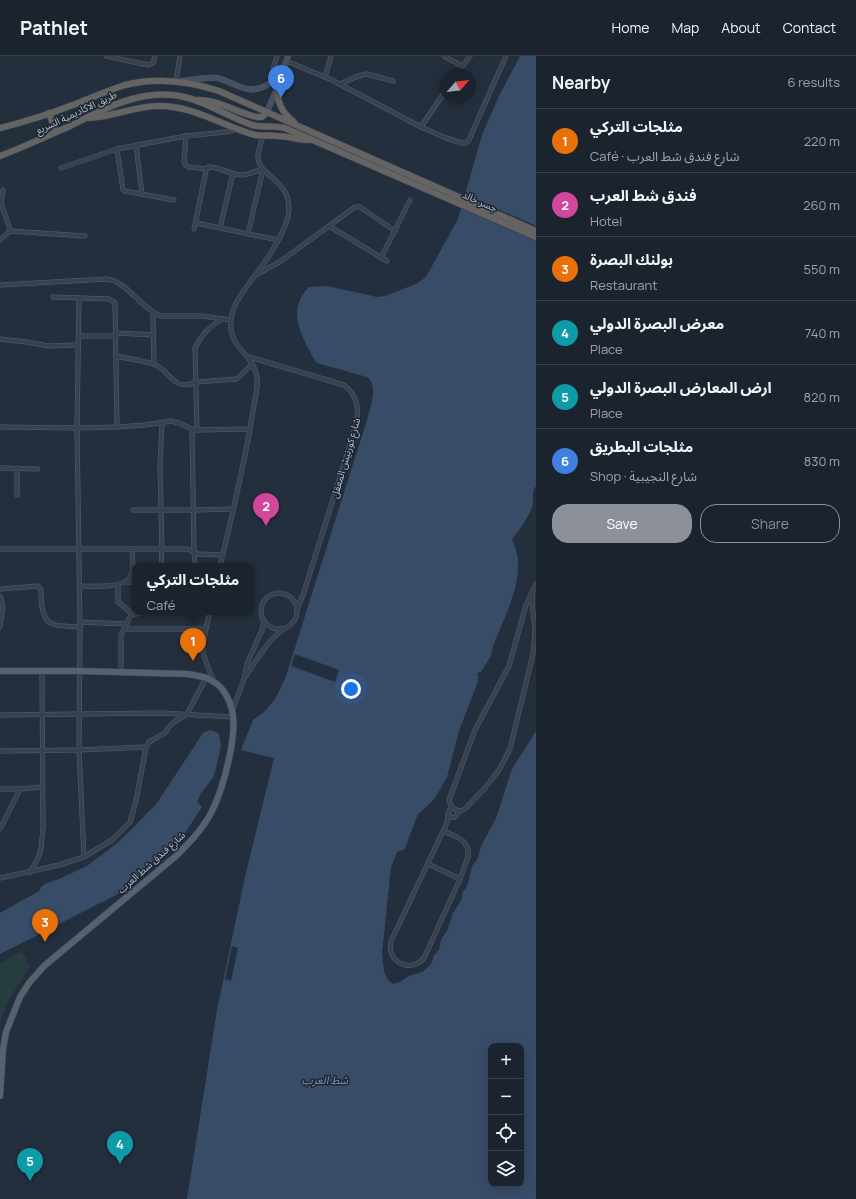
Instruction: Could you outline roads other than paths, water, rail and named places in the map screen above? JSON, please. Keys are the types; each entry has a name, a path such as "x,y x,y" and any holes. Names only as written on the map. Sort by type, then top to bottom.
{"highway":[{"name":"طريق الاكاديمية السريع","path":"0,128 49,113 126,85 146,82 177,81 219,91 344,149"},
{"path":"278,86 278,99 282,110 291,120 305,130"},
{"name":"طريق الاكاديمية السريع","path":"0,156 39,140 113,105 135,98 165,95 195,100 253,125 286,128 344,149"},
{"path":"195,100 216,102 257,117 262,117 267,112"},
{"path":"85,118 104,117 149,107 166,106 196,113 250,134 279,136 295,139 313,139"},
{"path":"49,113 56,132"},
{"path":"344,149 418,182"},
{"name":"جسر خالد","path":"418,182 536,231"},
{"name":"جسر خالد","path":"418,182 536,237"}],"main road":[{"path":"177,81 215,78 246,88 258,89 276,78 286,60"},
{"path":"267,112 278,86 286,60"},
{"path":"0,671 80,670 188,674 214,681"},
{"name":"شارع فندق شط العرب","path":"0,1096 3,1049 6,1032 20,997 40,970 176,856 204,824 216,803 223,783 234,730 232,710 225,694 214,681"}],"street":[{"path":"106,56 150,65 153,63 155,56"},
{"path":"131,61 132,56"},
{"path":"177,81 180,56"},
{"path":"273,69 276,56"},
{"path":"325,77 331,56"},
{"path":"444,56 462,66 470,56"},
{"path":"286,60 340,84 422,127 446,138 466,143 469,140 506,56"},
{"path":"340,84 363,74 393,81"},
{"path":"422,127 440,99"},
{"path":"61,168 117,149 186,136 226,132 238,129"},
{"path":"186,136 184,161 189,167 206,169 211,167 240,175 263,169"},
{"path":"221,563 234,509 250,429 257,379 256,371 252,364 233,340 230,320 232,311 238,300 278,240 288,216 289,201 287,194 283,188 263,169 258,158 263,136"},
{"path":"136,145 142,194"},
{"path":"117,149 122,188 125,191 174,200"},
{"path":"194,229 206,169"},
{"path":"248,234 263,169"},
{"path":"220,228 233,173"},
{"path":"3,190 1,203 10,227 10,231"},
{"path":"381,258 410,200"},
{"path":"256,275 281,261 357,206 395,231"},
{"path":"196,223 278,240"},
{"path":"329,226 387,261"},
{"path":"0,240 10,231 85,236"},
{"path":"0,285 100,279 113,280 120,284 143,305 161,316 202,316 230,320"},
{"path":"53,297 109,299 114,301 116,306 117,426"},
{"path":"79,298 77,345 80,625 79,714 84,857"},
{"path":"153,312 154,364"},
{"path":"195,563 195,348 201,336 210,326 222,319"},
{"path":"78,336 154,335"},
{"path":"0,339 49,346 77,345"},
{"path":"116,356 154,364 171,378 184,386 196,382 237,379 252,364"},
{"name":"شارع كورنيش المعقل","path":"246,356 344,386 352,393 357,403 358,414 354,432 303,595 297,609"},
{"path":"0,427 77,428 175,421 194,429 250,429"},
{"path":"161,563 160,465 162,423"},
{"path":"0,468 38,469"},
{"path":"17,468 17,495"},
{"path":"133,510 234,509"},
{"path":"0,549 188,549 198,554 223,555"},
{"path":"79,586 118,585 125,582 130,578 132,571 132,549"},
{"path":"125,582 132,582"},
{"path":"448,823 449,802 455,784 475,730 509,666 526,605 536,584"},
{"path":"118,585 118,602 129,611 131,615 121,636 121,672"},
{"path":"0,589 38,586 41,589 43,612 46,620 53,625 127,624"},
{"path":"444,831 464,842 468,849 468,857 460,879 424,958 414,965 406,966 393,957 390,949 391,941 428,864 444,831 448,823 465,809 485,788 500,770 510,749 533,654 535,630 532,603 534,589"},
{"path":"244,679 270,641 285,628 290,626 296,619 297,609 293,600 285,594 280,593 271,595 267,598 262,607 262,616 264,621 267,625 276,629 285,628"},
{"path":"0,596 3,606 0,627"},
{"path":"209,615 203,651 206,664 214,681"},
{"path":"232,710 244,679 247,664 264,621"},
{"path":"124,629 206,629"},
{"path":"30,872 39,859 43,828 42,671"},
{"path":"0,878 59,865 84,857 112,840 130,822 136,801 146,747 149,742 166,732 174,722 187,714 206,678"},
{"path":"0,715 161,713 233,718"},
{"path":"0,751 146,747"},
{"path":"0,789 42,787"},
{"path":"0,829 20,789"},
{"path":"449,802 457,813 456,816"},
{"path":"448,813 450,809 460,811 465,809"},
{"path":"448,813 451,817 456,816"},
{"path":"428,864 460,879"}],"water":[{"name":"شط العرب","path":"520,56 536,56 536,486 533,491 533,504 531,510 512,539 517,554 518,563 518,574 513,596 492,649 491,656 481,672 477,673 478,681 459,731 447,777 435,798 418,814 405,848 397,852 391,867 382,953 384,972 388,980 393,984 400,982 409,976 422,972 431,964 434,955 439,950 441,940 447,931 452,915 462,898 462,893 469,880 472,866 477,860 481,846 496,818 512,769 536,731 536,1199 187,1199 217,1010 245,877 274,758 241,750 253,720 264,712 275,699 285,679 373,397 371,381 367,377 317,363 306,344 300,329 297,315 298,308 303,294 309,287 327,286 377,297 385,296 416,284 426,277 458,219 482,135 499,96"},
{"path":"210,730 219,734 221,746 216,768 213,778 201,793 197,802 202,807 179,840 139,878 116,895 0,954 0,913 39,891 42,886 47,883 87,866 116,844 157,803 203,733"}],"place":[{"name":"مثلجات البطريق","path":"281,98"},
{"name":"فندق شط العرب","path":"266,526"},
{"name":"مثلجات التركي","path":"193,661"},
{"name":"بولنك البصرة","path":"45,942"},
{"name":"معرض البصرة الدولي","path":"120,1164"},
{"name":"ارض المعارض البصرة الدولي","path":"30,1181"}]}
